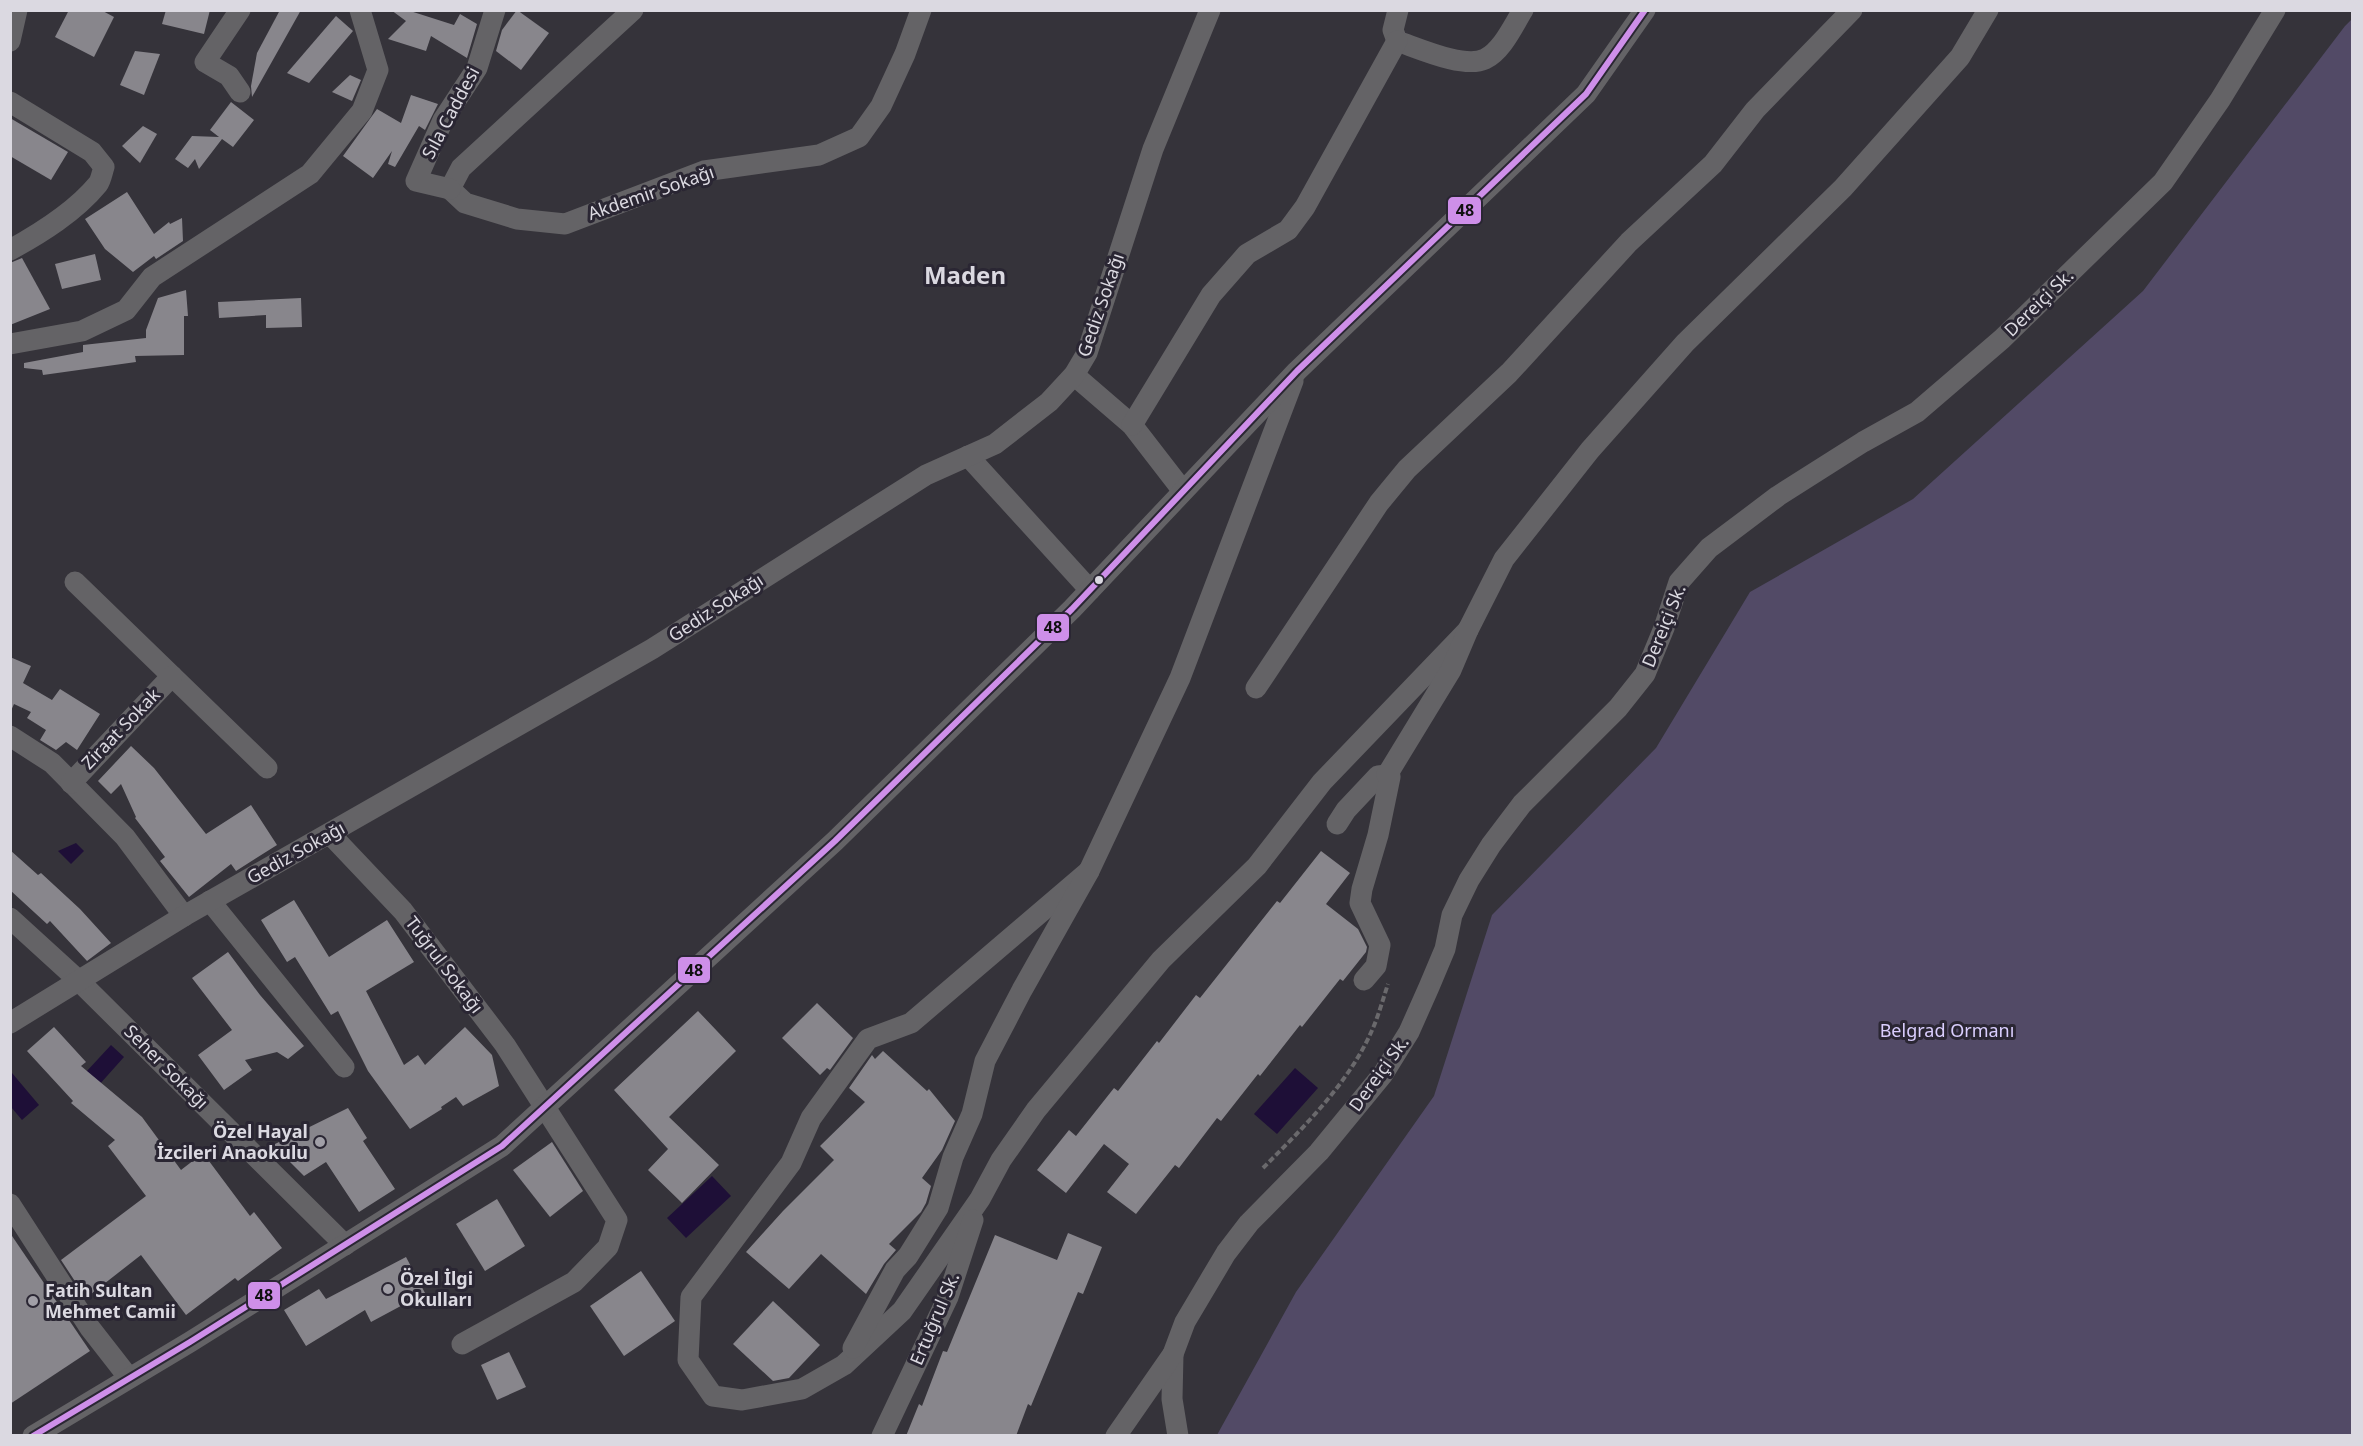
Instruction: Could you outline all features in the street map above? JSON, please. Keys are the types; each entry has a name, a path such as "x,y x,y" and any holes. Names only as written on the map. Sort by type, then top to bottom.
{"street":[{"path":"10,41 17,10"},
{"path":"240,10 205,62 229,76 240,92"},
{"path":"10,344 82,331 126,310 152,277 310,174 362,111 378,70 360,10"},
{"name":"Sıla Caddesi","path":"450,189 416,181 443,120 477,68 495,10"},
{"path":"450,189 461,168 633,10"},
{"name":"Akdemir Sokağı","path":"450,189 465,203 517,219 565,224 704,171 819,155 859,137 881,106 905,54 921,10"},
{"name":"Gediz Sokağı","path":"10,1023 184,916 652,649 926,475 994,444 1049,402 1074,375 1087,353 1153,149 1210,10"},
{"path":"1132,425 1211,295 1247,254 1288,230 1305,207 1397,41 1393,30 1398,10"},
{"path":"1397,41 1466,62 1484,59 1498,49 1523,10"},
{"path":"33,1436 502,1146 835,841 1089,590 1297,371 1586,94 1645,10"},
{"path":"1256,688 1379,503 1407,470 1509,374 1629,242 1713,164 1755,111 1852,10"},
{"path":"1387,775 1451,670 1468,630 1504,559 1590,450 1685,343 1843,188 1960,57 1988,10"},
{"name":"Dereiçi Sk.","path":"1116,1436 1173,1354 1185,1322 1226,1253 1249,1223 1319,1152 1383,1074 1409,1032 1425,996 1445,949 1452,915 1469,880 1491,845 1522,804 1618,708 1645,674 1664,628 1679,582 1709,548 1778,496 1863,442 1917,412 2002,339 2163,182 2220,100 2275,10"},
{"path":"10,102 92,152 104,167 99,183 70,210 33,238 10,250"},
{"path":"844,1365 896,1270 908,1256 938,1208 953,1158 972,1114 985,1060 1089,871 1180,678 1297,371"},
{"path":"1074,375 1132,425 1183,491"},
{"path":"968,456 1089,590"},
{"name":"Ziraat Sokak","path":"75,582 267,768"},
{"path":"1089,871 911,1023 868,1039 811,1118 791,1163 691,1297 688,1360 713,1396 742,1400 802,1389 844,1365 902,1311 980,1199 1001,1160 1036,1110 1161,960 1257,866 1322,782 1468,630"},
{"name":"Ziraat Sokak","path":"71,783 172,676"},
{"path":"10,736 52,763 124,837 184,916"},
{"path":"1337,824 1378,776 1387,775"},
{"path":"1364,980 1376,966 1380,945 1360,903 1384,806 1390,777 1387,775"},
{"name":"Tuğrul Sokağı","path":"330,834 403,911 505,1045 617,1220 608,1247 574,1282 462,1344"},
{"path":"210,901 344,1066"},
{"name":"Seher Sokağı","path":"10,918 78,980 345,1245"},
{"name":"Ertuğrul Sk.","path":"882,1436 948,1297 980,1199"},
{"path":"10,1204 90,1328 129,1378"},
{"path":"1173,1354 1172,1400 1178,1436"}],"path":[{"path":"1263,1168 1330,1096 1358,1056 1373,1028 1389,982"}],"green space":[{"name":"Belgrad Ormanı","path":"2352,19 2352,1435 1217,1435 1296,1292 1434,1096 1492,915 1656,748 1750,592 1913,499 2143,291"}],"shaded area":[{"path":"76,843 84,851 71,864 58,851"},
{"path":"111,1045 124,1057 99,1085 86,1072"},
{"path":"1295,1068 1318,1088 1277,1134 1254,1114"},
{"path":"12,1073 39,1105 22,1120 11,1107"},
{"path":"712,1176 731,1196 686,1238 667,1218"}],"building":[{"path":"69,10 101,10 114,17 94,57 55,37"},
{"path":"166,10 210,10 204,34 162,24"},
{"path":"280,10 301,10 252,97 251,86 257,53"},
{"path":"391,10 407,10 454,25 460,14 477,24 467,58 431,36 426,51 388,39 406,21"},
{"path":"517,10 549,33 521,70 496,51 502,30"},
{"path":"336,16 353,31 309,83 287,73"},
{"path":"135,51 160,54 144,95 120,85"},
{"path":"350,75 361,80 352,101 332,92"},
{"path":"411,95 438,104 425,130 419,126 395,167 388,164 392,151 373,178 343,156 377,109 401,123"},
{"path":"231,102 254,120 233,147 222,139 199,169 195,159 188,168 175,159 192,136 219,137 210,130"},
{"path":"10,118 68,152 51,180 10,156"},
{"path":"143,126 157,134 140,163 122,146"},
{"path":"127,192 154,234 169,222 170,224 182,218 183,241 156,259 154,256 133,272 105,249 85,219"},
{"path":"95,254 101,280 62,289 55,264"},
{"path":"22,258 50,309 10,325 10,263"},
{"path":"186,290 188,316 184,316 184,355 135,356 136,362 43,375 42,370 24,368 24,363 83,352 83,345 146,338 146,330 158,298"},
{"path":"301,298 302,327 266,328 266,315 219,318 218,302"},
{"path":"10,657 31,666 23,683 52,700 60,689 100,714 77,750 66,742 56,750 40,740 46,730 27,718 31,712 14,704 10,713"},
{"path":"131,746 154,768 206,834 251,805 277,845 236,871 231,864 189,897 160,861 165,857 135,818 121,784 111,794 98,781"},
{"path":"10,850 38,875 41,873 80,909 111,943 87,961 50,921 47,924 10,890"},
{"path":"1321,851 1350,873 1326,904 1358,929 1367,947 1366,952 1343,981 1340,979 1302,1027 1300,1025 1221,1121 1217,1118 1179,1168 1175,1165 1136,1214 1107,1192 1129,1164 1104,1144 1066,1193 1037,1170 1069,1130 1076,1136 1114,1088 1118,1091 1196,995 1200,998 1277,901 1280,903"},
{"path":"294,900 329,957 387,920 414,962 366,991 404,1065 418,1055 425,1065 465,1027 492,1055 499,1086 463,1106 456,1097 441,1107 442,1109 410,1129 368,1071 338,1011 331,1015 295,957 287,962 261,920"},
{"path":"228,952 260,995 304,1046 288,1059 277,1052 245,1060 252,1070 224,1090 198,1055 232,1030 192,978"},
{"path":"817,1003 853,1038 830,1070 827,1068 820,1075 782,1038"},
{"path":"698,1011 736,1051 669,1117 719,1165 682,1203 648,1170 668,1149 614,1090"},
{"path":"54,1027 86,1062 81,1066 142,1117 181,1170 203,1153 250,1216 254,1212 282,1248 238,1281 235,1278 186,1315 141,1255 86,1298 61,1260 146,1196 108,1146 115,1140 71,1103 73,1101 27,1051"},
{"path":"883,1051 927,1091 929,1089 955,1121 942,1150 922,1178 931,1186 926,1203 921,1212 889,1244 896,1250 884,1264 866,1294 821,1254 789,1289 746,1252 834,1160 820,1146 865,1102 849,1088 872,1055 875,1059"},
{"path":"348,1108 367,1138 363,1141 395,1189 359,1212 326,1162 304,1176 273,1145"},
{"path":"552,1142 583,1191 550,1217 513,1170"},
{"path":"497,1199 525,1246 485,1271 456,1224"},
{"name":"Fatih Sultan Mehmet Camii","path":"10,1233 90,1351 10,1404"},
{"path":"1068,1233 1102,1247 1083,1294 1078,1292 1031,1406 1028,1404 1016,1436 906,1436 919,1404 922,1406 943,1351 947,1352 995,1235 1057,1260"},
{"path":"406,1257 425,1293 371,1322 365,1310 306,1346 284,1310 319,1289 326,1299"},
{"path":"641,1271 675,1321 624,1356 590,1306"},
{"path":"773,1301 820,1345 789,1378 773,1381 733,1344"},
{"path":"509,1352 526,1387 497,1400 481,1365"}],"transit line":[{"name":"48","path":"33,1436 190,1342 502,1146 835,841 1072,609 1297,371 1586,94 1645,10"}],"place":[{"name":"Özel Hayal İzcileri Anaokulu","path":"320,1142"},
{"name":"Özel İlgi Okulları","path":"388,1289"},
{"name":"Fatih Sultan Mehmet Camii","path":"33,1301"}],"district":[{"name":"Maden","path":"965,276"}]}
